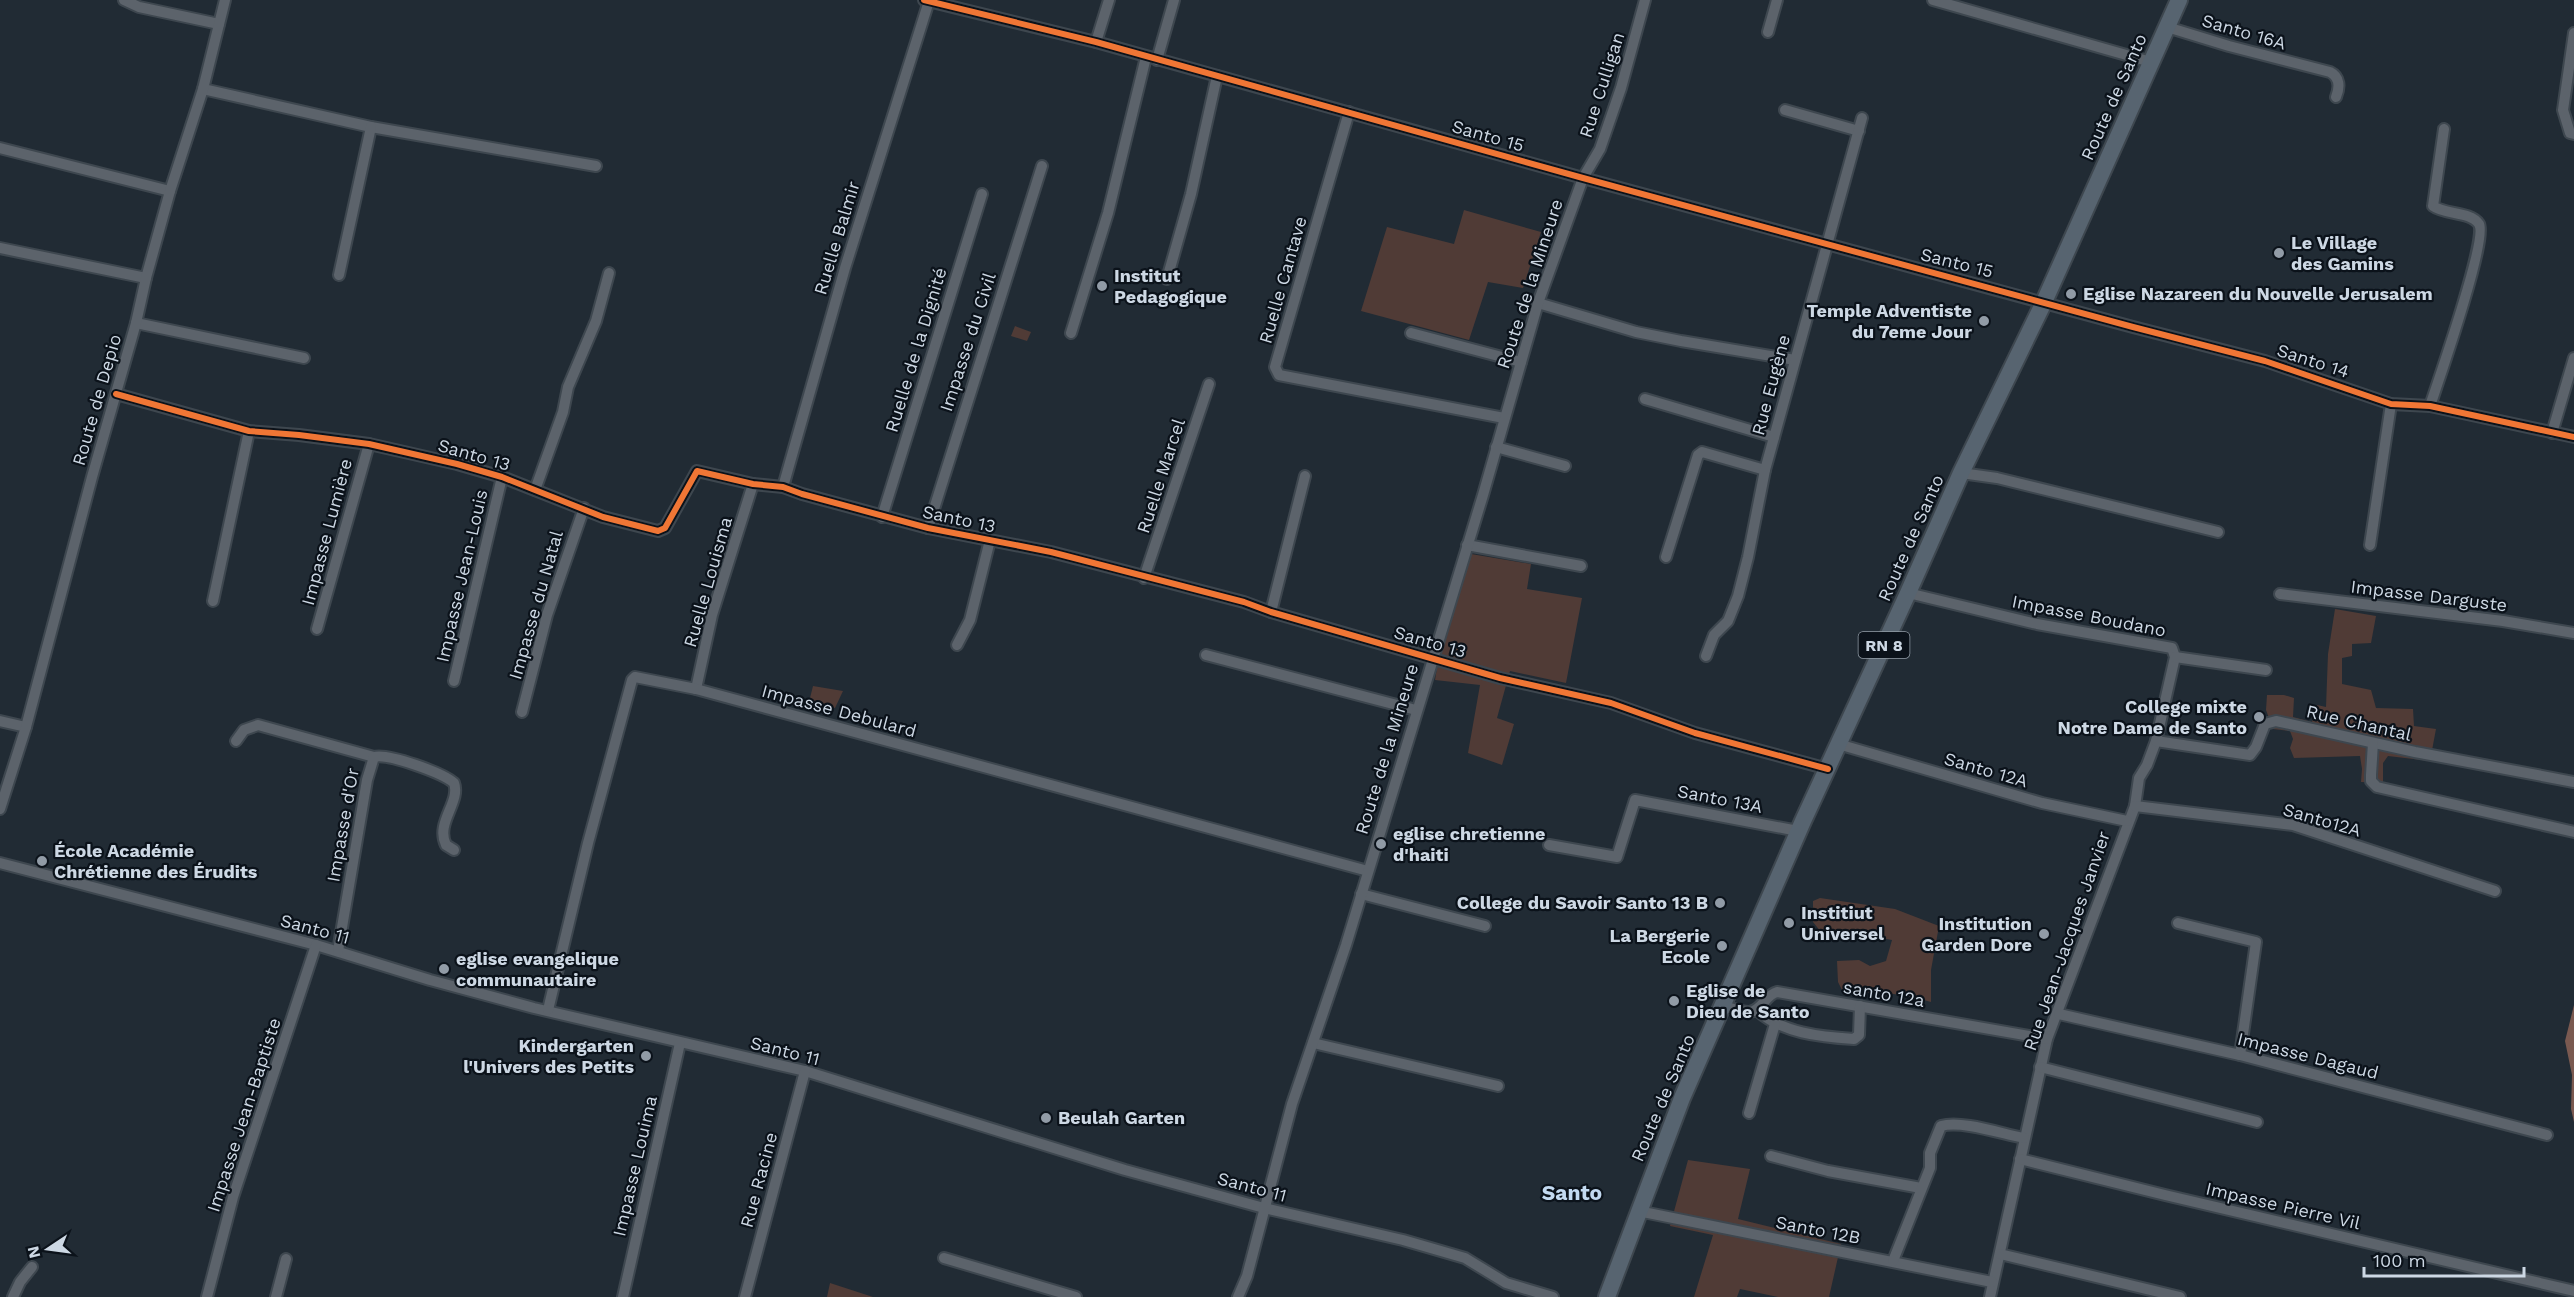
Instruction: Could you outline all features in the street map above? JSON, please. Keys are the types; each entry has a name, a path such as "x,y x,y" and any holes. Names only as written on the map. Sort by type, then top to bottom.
{"main road":[{"name":"Route de Santo","path":"1607,1297 1682,1098 1724,1006 1798,831 1908,593 1960,473 2044,302 2179,0"}],"street":[{"path":"124,0 139,7 219,24"},
{"name":"Route de Depio","path":"0,809 26,727 136,323 146,278 170,191 203,89 225,0"},
{"path":"1095,42 1109,0"},
{"path":"1071,333 1108,213 1151,58 1174,0"},
{"name":"Rue Culligan","path":"1583,178 1600,148 1646,0"},
{"path":"1768,32 1777,0"},
{"path":"1933,0 2151,62"},
{"name":"Santo 15","path":"927,1 1095,42 1583,178 2044,302"},
{"name":"Ruelle Balmir","path":"783,487 845,267 927,1"},
{"name":"Santo 16A","path":"2167,27 2333,74 2338,86 2336,97"},
{"path":"2574,33 2563,110 2570,133 2574,134"},
{"path":"1167,279 1191,194 1217,76"},
{"path":"203,89 371,127 596,166"},
{"path":"1785,110 1858,131"},
{"name":"Ruelle Cantave","path":"1349,112 1275,367 1276,372 1279,375 1504,418"},
{"name":"Rue Eugène","path":"1706,657 1714,635 1728,621 1738,596 1774,437 1862,118"},
{"path":"339,275 371,127"},
{"path":"2430,406 2476,261 2481,232 2479,225 2471,218 2433,206 2444,129"},
{"path":"0,148 170,191"},
{"name":"Impasse du Civil","path":"928,528 1042,166"},
{"name":"Route de la Mineure","path":"1238,1297 1247,1276 1292,1104 1361,894 1538,303 1583,178"},
{"name":"Ruelle de la Dignité","path":"882,517 982,194"},
{"path":"0,248 146,278"},
{"path":"535,489 563,412 568,387 596,321 609,273"},
{"name":"Santo 14","path":"2044,302 2214,346 2312,376 2391,404 2430,406 2574,437"},
{"path":"1538,303 1658,337 1796,360"},
{"path":"136,323 304,358"},
{"path":"1411,333 1521,362"},
{"path":"2552,433 2574,358"},
{"name":"Ruelle Marcel","path":"1144,578 1209,384"},
{"name":"Santo 13","path":"116,394 249,431 369,444 457,464 502,477 603,517 662,530 697,471 753,484 783,487 882,517 1099,563 1144,578 1244,602 1271,612 1500,678 1611,703 1695,733 1828,769"},
{"path":"1645,399 1774,437"},
{"path":"2370,545 2391,404"},
{"path":"213,601 249,431"},
{"name":"Impasse Lumière","path":"317,629 369,444"},
{"path":"1496,447 1565,465"},
{"path":"1666,556 1698,455 1702,452 1766,470"},
{"path":"1960,473 1997,478 2218,532"},
{"path":"1271,612 1305,476"},
{"name":"Impasse Jean-Louis","path":"454,681 502,477"},
{"name":"Ruelle Louisma","path":"696,689 712,615 753,484"},
{"name":"Impasse du Natal","path":"522,712 547,615 584,508"},
{"path":"957,645 970,620 990,540"},
{"path":"1467,545 1581,566"},
{"name":"Impasse Boudano","path":"1908,593 2037,624 2172,648 2175,657 2156,741"},
{"name":"Impasse Darguste","path":"2280,594 2503,621 2574,633"},
{"path":"1206,655 1416,710"},
{"path":"2175,657 2265,670"},
{"name":"Impasse Debulard","path":"548,1010 588,843 632,680 641,676 1368,871"},
{"path":"0,721 26,727"},
{"name":"Rue Chantal","path":"2156,741 2250,755 2256,747 2265,724 2276,721 2373,743 2574,782"},
{"path":"236,741 244,730 258,724 374,757"},
{"name":"Rue Jean-Jacques Janvier","path":"1990,1297 2047,1039 2134,806 2139,778 2147,765 2156,741"},
{"path":"2373,743 2371,781 2377,787 2574,832"},
{"name":"Santo 12A","path":"1838,744 2042,803 2127,821"},
{"name":"Impasse d'Or","path":"338,951 366,780 374,757 384,756 406,763 454,783 456,786 442,830 446,845 454,850"},
{"name":"Santo 13A","path":"1549,845 1617,857 1635,800 1798,831"},
{"name":"Santo12A","path":"2134,806 2293,825 2495,891"},
{"name":"Santo 11","path":"0,863 316,945 430,980 680,1043 805,1071 1125,1170 1264,1208 1402,1240 1465,1258 1506,1283 1553,1297"},
{"path":"1361,894 1485,926"},
{"path":"2178,923 2256,942 2240,1055"},
{"name":"Impasse Jean-Baptiste","path":"207,1297 233,1197 316,945"},
{"name":"santo 12a","path":"1757,1010 1772,993 1777,992 2047,1039"},
{"path":"1724,1006 1749,1012 1757,1010 1775,1024 1825,1036 1854,1040 1859,1035 1860,1006"},
{"name":"Impasse Dagaud","path":"2058,1014 2240,1055 2547,1135"},
{"path":"1749,1113 1775,1024"},
{"name":"Impasse Louima","path":"623,1297 680,1043"},
{"path":"1313,1043 1498,1086"},
{"path":"2040,1067 2257,1122"},
{"name":"Rue Racine","path":"746,1297 805,1071"},
{"path":"1893,1261 1930,1168 1930,1154 1941,1126 1949,1124 1964,1126 2024,1138"},
{"path":"1771,1156 1828,1171 1921,1188"},
{"name":"Impasse Pierre Vil","path":"2020,1159 2165,1196 2574,1291"},
{"name":"Santo 12B","path":"1638,1211 1992,1282"},
{"path":"2000,1254 2180,1297"},
{"path":"944,1258 1076,1297"},
{"path":"276,1297 286,1259"},
{"path":"13,1297 20,1281 32,1267"}],"shaded area":[{"path":"1464,210 1541,232 1523,288 1488,282 1469,340 1361,311 1387,227 1454,244"},
{"path":"1015,326 1031,332 1027,341 1011,336"},
{"path":"1471,554 1531,564 1527,589 1582,598 1566,683 1510,671 1497,718 1514,724 1502,765 1468,753 1480,685 1435,680 1439,655"},
{"path":"2335,609 2376,616 2371,643 2352,644 2352,656 2342,658 2342,684 2371,690 2376,708 2413,709 2414,726 2436,729 2430,761 2388,756 2383,763 2383,783 2361,782 2360,756 2294,758 2290,748 2293,739 2290,731 2273,729 2266,710 2267,695 2284,695 2294,698 2293,717 2312,722 2317,705 2326,707 2328,654"},
{"path":"813,686 843,691 835,708 809,702"},
{"path":"1820,898 1895,909 1939,926 1931,970 1931,1002 1909,996 1888,994 1844,994 1838,982 1837,961 1859,960 1870,966 1886,961 1892,940 1844,932 1821,932 1813,922 1813,901"},
{"path":"2574,1005 2574,1122 2571,1109 2572,1075 2565,1041"},
{"path":"1688,1160 1750,1169 1738,1219 1841,1244 1829,1297 1778,1297 1740,1289 1737,1297 1694,1297 1713,1235 1670,1226"},
{"path":"830,1283 873,1297 827,1297"}],"cycle path":[{"path":"924,0 1096,42 1583,178 2265,361 2391,404 2430,406 2574,437"},
{"path":"116,394 249,431 369,444 457,464 502,477 603,517 658,531 665,528 697,471 753,484 783,487 928,528 1051,552 1244,602 1271,612 1500,678 1611,703 1695,733 1828,769"}],"place":[{"name":"Le Village des Gamins","path":"2279,253"},
{"name":"Institut Pedagogique","path":"1102,286"},
{"name":"Eglise Nazareen du Nouvelle Jerusalem","path":"2071,294"},
{"name":"Temple Adventiste du 7eme Jour","path":"1984,321"},
{"name":"College mixte Notre Dame de Santo","path":"2259,717"},
{"name":"eglise chretienne d'haiti","path":"1381,844"},
{"name":"École Académie Chrétienne des Érudits","path":"42,861"},
{"name":"College du Savoir Santo 13 B","path":"1720,903"},
{"name":"Institiut Universel","path":"1789,923"},
{"name":"Institution Garden Dore","path":"2044,934"},
{"name":"La Bergerie Ecole","path":"1722,946"},
{"name":"eglise evangelique communautaire","path":"444,969"},
{"name":"Eglise de Dieu de Santo","path":"1674,1001"},
{"name":"Kindergarten l'Univers des Petits","path":"646,1056"},
{"name":"Beulah Garten","path":"1046,1118"}],"district":[{"name":"Santo","path":"1572,1193"}]}
